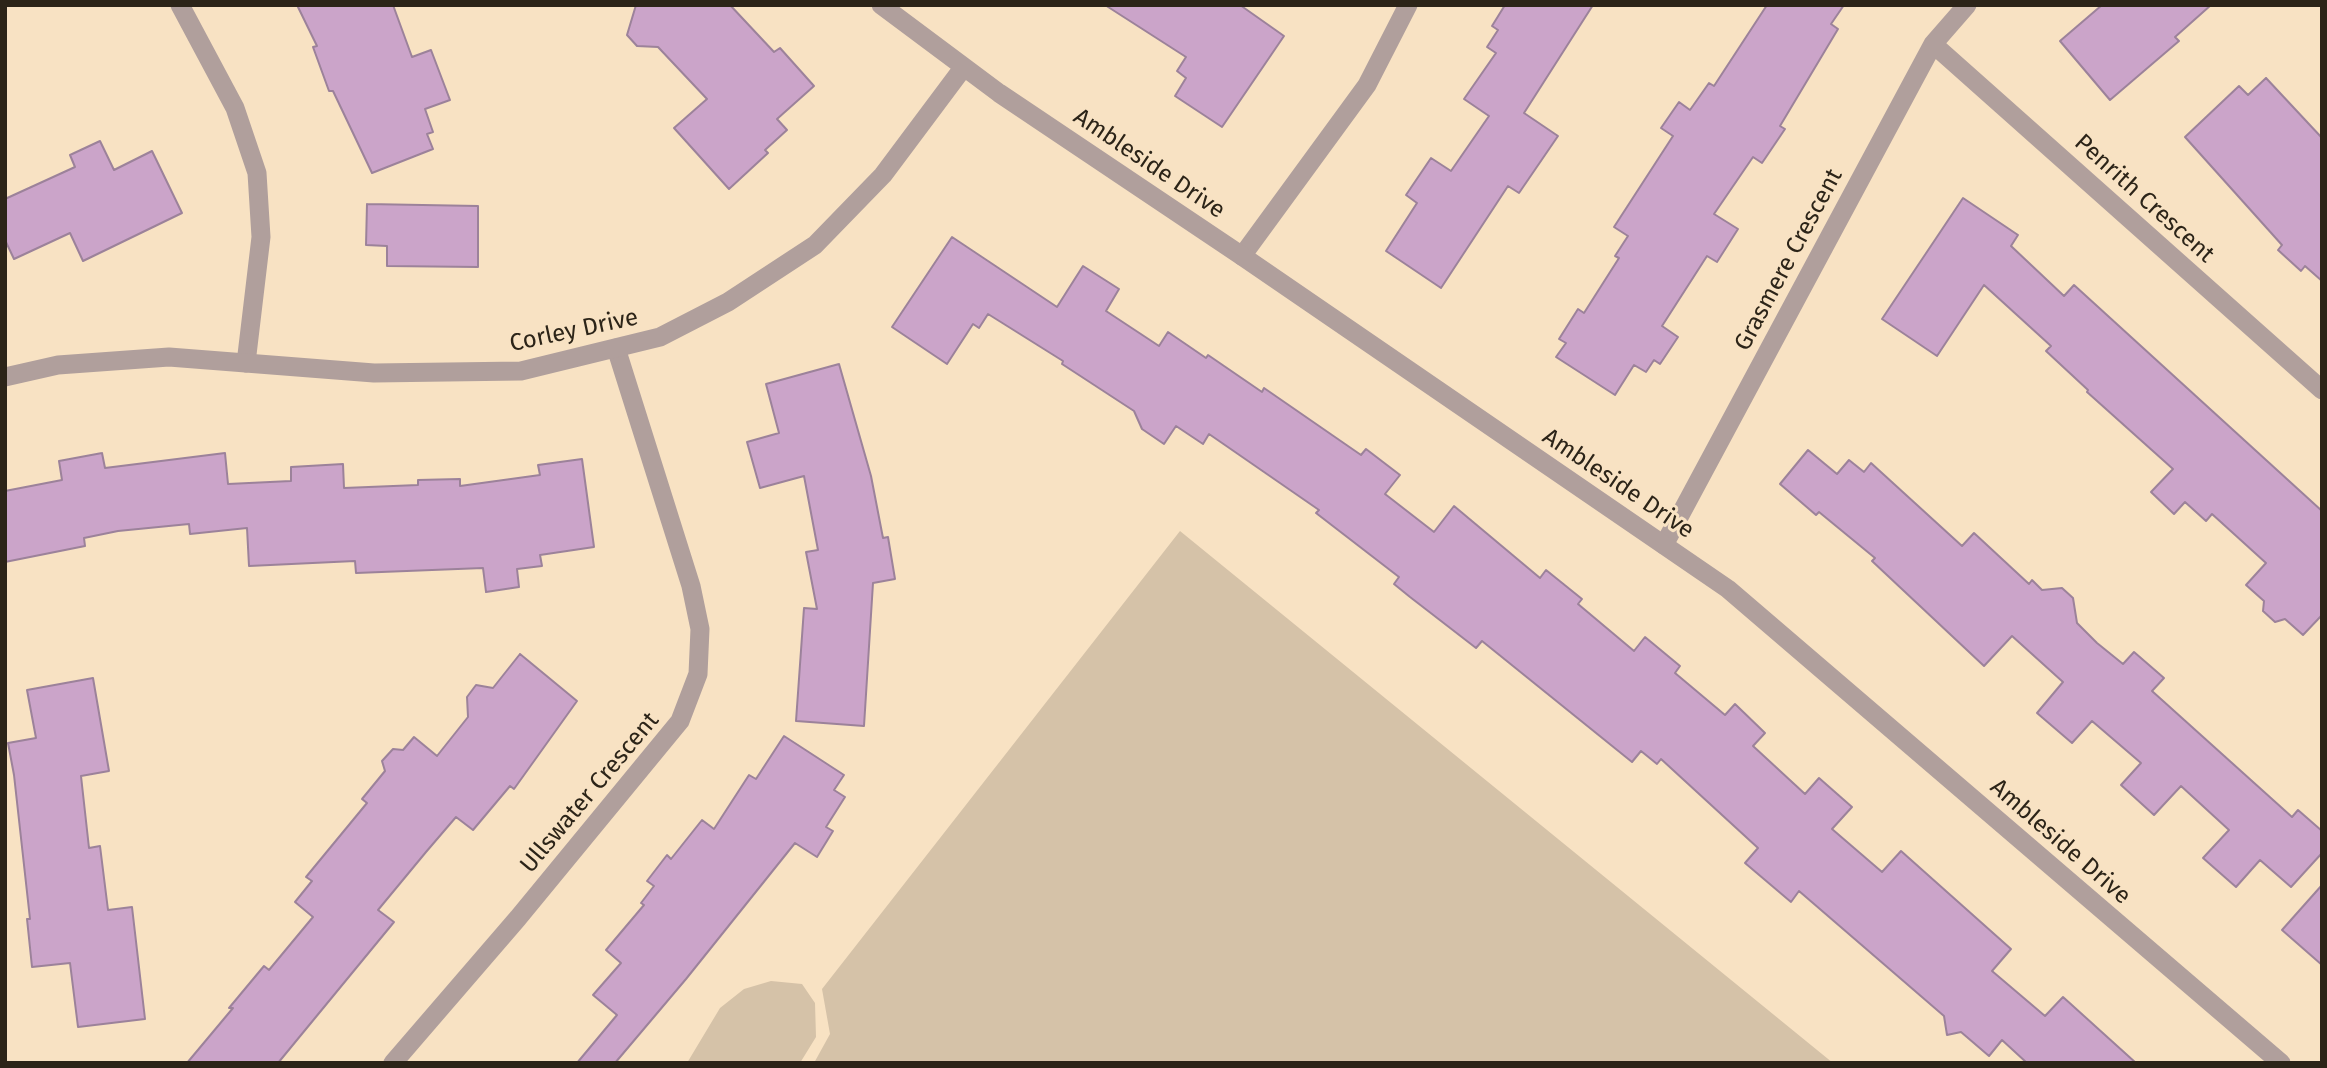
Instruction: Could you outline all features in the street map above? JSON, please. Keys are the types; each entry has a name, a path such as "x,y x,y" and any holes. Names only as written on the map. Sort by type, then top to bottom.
{"street":[{"path":"180,5 235,108 257,173 261,237 246,363"},
{"name":"Ambleside Drive","path":"881,5 963,68 1728,589 2281,1063"},
{"path":"1242,256 1367,86 1408,5"},
{"name":"Grasmere Crescent","path":"1664,545 1933,44 1967,5"},
{"name":"Penrith Crescent","path":"1933,44 2322,390"},
{"name":"Corley Drive","path":"5,377 58,365 169,357 374,373 521,370 660,337 728,302 815,245 883,175 963,68"},
{"name":"Ullswater Crescent","path":"393,1063 518,918 680,721 698,674 700,629 691,586 616,348"}],"shaded area":[{"path":"1180,531 1833,1063 814,1063 830,1034 822,989"},
{"path":"771,981 802,984 815,1003 816,1037 800,1063 687,1063 720,1008 744,989"}],"building":[{"path":"297,5 393,5 412,57 431,50 450,100 425,109 433,132 427,134 433,149 372,173 333,91 329,91 313,47 317,46"},
{"path":"636,5 730,5 774,52 780,48 814,86 777,119 787,130 765,150 768,153 729,189 674,128 707,99 658,47 637,46 627,35"},
{"path":"1105,5 1240,5 1284,36 1222,127 1175,96 1186,78 1177,71 1186,57"},
{"path":"1505,5 1593,5 1524,113 1558,136 1519,193 1508,186 1441,288 1386,251 1417,203 1406,195 1431,158 1451,171 1489,116 1464,99 1496,53 1487,47 1498,30 1492,26"},
{"path":"1767,5 1844,5 1831,24 1838,29 1780,126 1785,129 1762,163 1753,157 1714,214 1738,229 1717,262 1707,256 1662,326 1678,337 1660,364 1654,360 1646,372 1634,365 1615,395 1556,357 1566,343 1559,339 1578,309 1584,313 1619,258 1615,256 1628,236 1614,227 1673,136 1661,128 1679,102 1690,110 1709,83 1714,86"},
{"path":"2102,5 2211,5 2175,37 2179,41 2110,100 2060,41"},
{"path":"2266,78 2322,138 2322,281 2305,266 2301,271 2278,250 2282,245 2185,137 2239,86 2248,95"},
{"path":"100,141 114,170 152,151 182,213 83,261 70,233 14,259 5,240 5,199 75,167 70,155"},
{"path":"1963,198 2018,235 2011,246 2064,296 2074,285 2322,511 2322,615 2303,635 2285,619 2275,622 2263,611 2264,601 2246,585 2266,563 2212,514 2206,521 2185,502 2174,514 2151,492 2173,469 2087,392 2088,390 2046,351 2051,346 1984,285 1937,356 1882,319"},
{"path":"367,204 478,206 478,267 387,266 387,246 366,245"},
{"path":"952,237 1057,307 1083,266 1119,289 1106,311 1159,346 1168,332 1206,358 1208,355 1262,392 1264,388 1361,455 1366,449 1400,475 1385,494 1434,532 1454,506 1540,578 1546,570 1582,599 1578,604 1634,651 1645,637 1680,666 1675,673 1725,715 1735,704 1765,733 1753,746 1805,794 1819,778 1852,807 1832,829 1882,872 1901,851 2011,949 1992,971 2045,1016 2063,997 2136,1063 2027,1063 2002,1040 1989,1056 1961,1032 1947,1035 1944,1016 1799,891 1791,902 1745,863 1758,848 1661,759 1657,764 1641,751 1632,762 1482,641 1476,648 1410,597 1394,584 1399,577 1316,513 1319,510 1209,434 1203,444 1176,426 1164,444 1142,429 1134,411 1062,364 1063,361 988,314 979,328 973,324 947,364 892,327"},
{"path":"839,364 871,476 883,538 888,537 895,579 873,583 864,726 796,721 804,608 817,609 806,552 818,550 804,476 760,488 747,442 779,433 766,384"},
{"path":"1808,450 1837,474 1849,460 1864,472 1871,463 1962,546 1974,533 2029,584 2032,580 2042,590 2062,588 2073,598 2077,623 2097,643 2123,664 2134,652 2164,678 2152,691 2292,817 2298,810 2322,831 2322,853 2291,887 2260,860 2236,887 2203,858 2229,830 2181,786 2154,815 2121,785 2141,763 2092,721 2072,743 2037,713 2063,682 2012,636 1984,666 1872,561 1875,558 1819,512 1816,515 1780,484"},
{"path":"102,453 105,468 225,453 228,484 291,481 291,467 343,464 344,488 418,485 418,480 460,479 460,486 540,475 538,465 582,459 594,547 540,555 542,566 517,569 519,587 486,592 483,568 356,573 355,561 249,566 247,528 190,534 189,524 118,531 84,538 85,546 5,562 5,491 62,480 59,461"},
{"path":"520,654 577,701 514,789 510,786 473,830 456,817 378,910 394,922 278,1063 187,1063 264,966 269,970 313,917 295,902 312,881 306,877 367,803 362,799 385,771 382,761 393,749 403,750 414,737 437,756 468,717 467,697 476,685 493,688"},
{"path":"93,678 109,771 81,776 89,848 100,846 108,910 132,907 145,1019 78,1027 70,963 32,967 27,919 30,919 8,743 36,738 27,690"},
{"path":"784,736 844,775 834,790 845,797 826,827 833,831 817,857 795,843 615,1063 577,1063 617,1015 593,995 621,963 606,950 644,905 641,903 654,886 647,881 667,855 671,859 702,820 714,829 749,775 756,779"},
{"path":"2322,885 2322,965 2282,930"}]}
